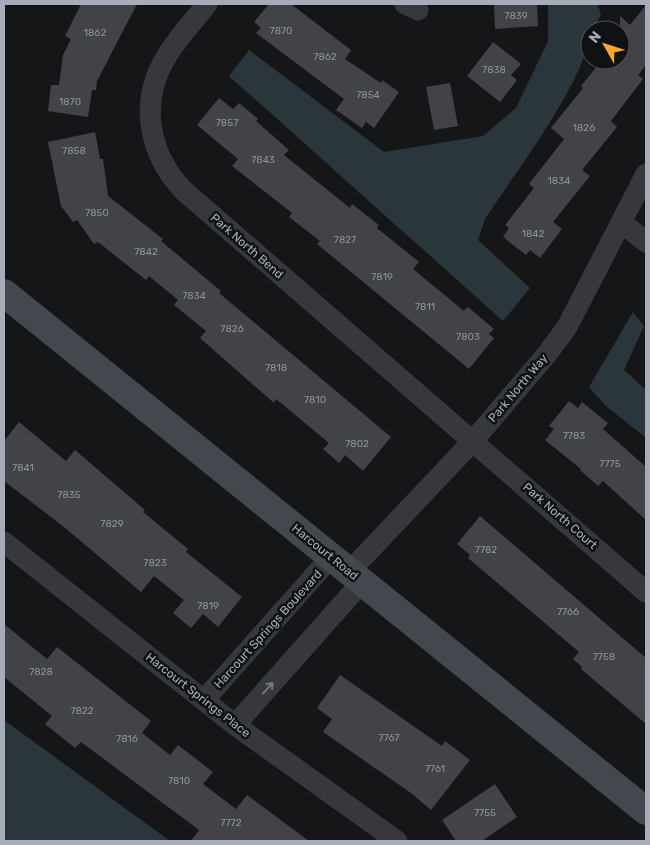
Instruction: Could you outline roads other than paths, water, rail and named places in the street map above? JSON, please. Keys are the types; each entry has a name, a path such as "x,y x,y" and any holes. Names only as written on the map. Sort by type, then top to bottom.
{"street":[{"name":"Park North Bend","path":"207,4 164,59 152,88 150,119 158,153 166,169 182,190 473,441"},
{"name":"Park North Way","path":"348,570 473,441 547,354 567,327 646,174"},
{"path":"622,222 646,242"},
{"name":"Harcourt Road","path":"4,293 646,811"},
{"name":"Park North Court","path":"473,441 646,592"},
{"name":"Harcourt Springs Place","path":"4,542 235,725 397,841"},
{"path":"235,725 348,570"},
{"name":"Harcourt Springs Boulevard","path":"204,700 348,570"}]}
